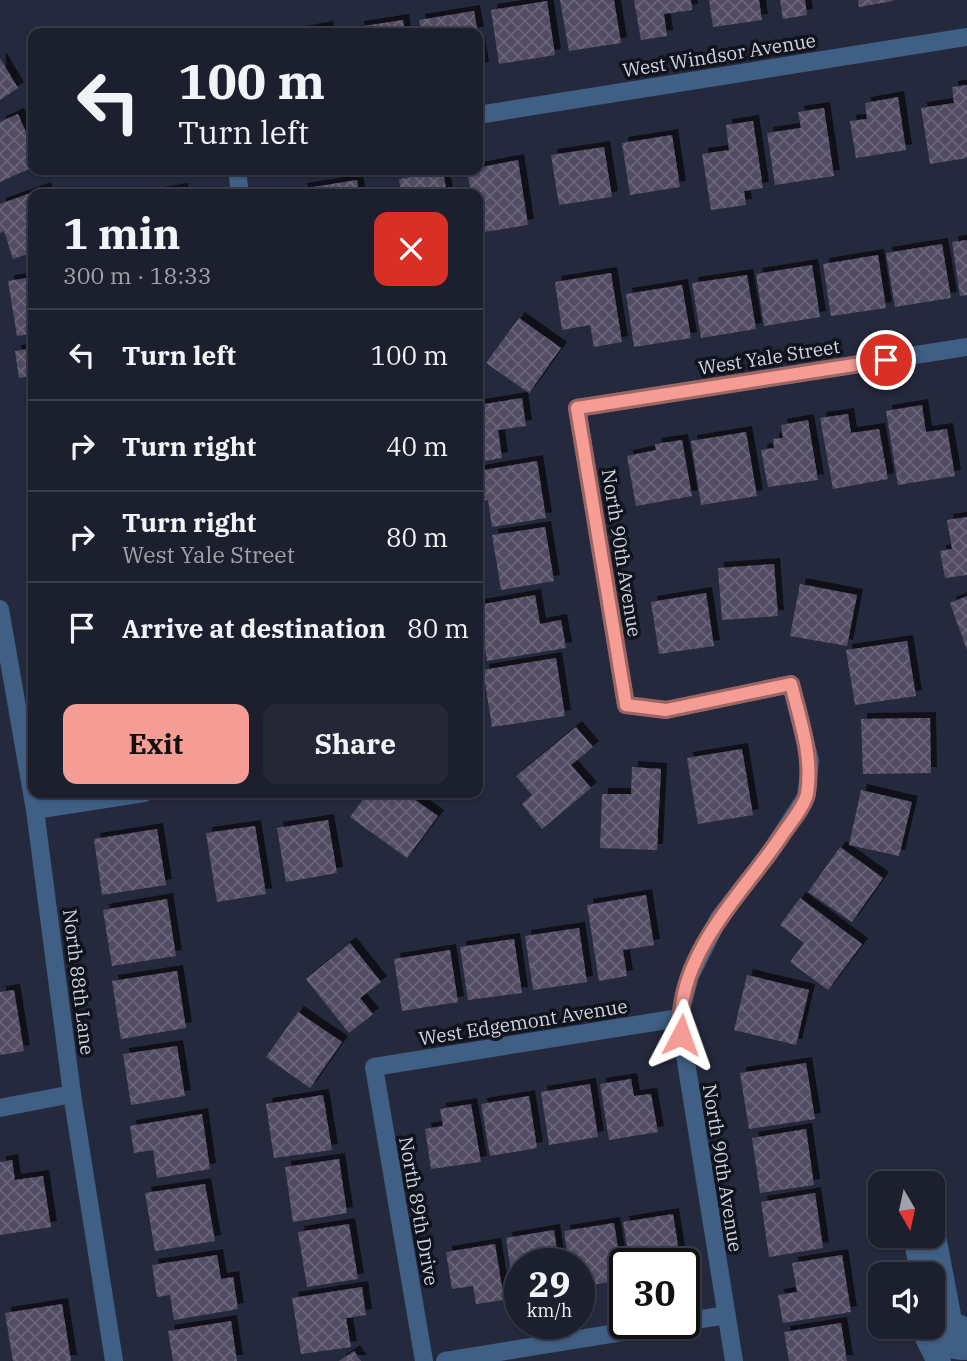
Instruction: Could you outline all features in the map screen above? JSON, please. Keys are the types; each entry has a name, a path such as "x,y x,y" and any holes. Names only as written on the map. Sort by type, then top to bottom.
{"street":[{"name":"West Windsor Avenue","path":"483,114 967,37"},
{"name":"West Yale Street","path":"577,408 967,347"},
{"name":"North 90th Avenue","path":"577,408 626,705 666,710 791,684 810,761 806,797 769,854 719,919 690,976 679,1018 734,1361"},
{"name":"North 88th Lane","path":"0,609 28,770"},
{"name":"North 88th Lane","path":"33,798 72,1094 114,1361"},
{"path":"35,810 112,798"},
{"name":"West Edgemont Avenue","path":"373,1067 679,1018"},
{"name":"North 89th Drive","path":"373,1067 424,1361"},
{"path":"0,1108 72,1094"},
{"path":"700,1319 726,1315"},
{"path":"445,1361 609,1334"}],"lane":[{"path":"940,1248 954,1320 967,1326"},
{"path":"945,1331 950,1336 967,1338"},
{"path":"924,1339 936,1360"},
{"path":"933,1339 944,1349 967,1352"}],"building":[{"path":"560,0 614,0 621,43 569,51"},
{"path":"634,0 691,0 692,10 664,14 667,36 641,40"},
{"path":"709,0 759,0 762,20 713,27"},
{"path":"780,0 805,0 807,15 783,19"},
{"path":"858,0 892,0 893,1 859,7"},
{"path":"547,1 555,55 499,64 491,10"},
{"path":"474,11 477,28 420,28 419,20"},
{"path":"403,20 404,28 358,28"},
{"path":"0,58 18,88 0,100"},
{"path":"967,85 967,158 930,164 921,108 954,103 952,87"},
{"path":"898,97 906,150 856,158 850,121 867,119 865,103"},
{"path":"824,108 834,176 775,185 767,133 801,128 798,112"},
{"path":"18,114 28,137 28,169 0,182 0,122"},
{"path":"753,121 763,188 744,191 746,205 711,210 702,154 729,150 726,125"},
{"path":"672,135 680,187 630,195 622,143"},
{"path":"604,147 612,197 559,205 551,155"},
{"path":"518,160 528,225 483,232 483,189 470,189 468,175 483,175 483,167"},
{"path":"444,175 446,189 400,189 399,179"},
{"path":"357,180 358,189 301,189"},
{"path":"28,194 28,254 13,259 4,231 0,233 0,204"},
{"path":"967,240 967,295 960,296 952,242"},
{"path":"942,244 951,298 895,307 886,253"},
{"path":"878,255 886,308 831,316 823,264"},
{"path":"812,265 820,317 764,326 756,274"},
{"path":"611,273 622,342 594,347 590,325 562,330 555,282"},
{"path":"747,275 756,329 701,338 692,283"},
{"path":"28,278 28,335 17,336 8,281"},
{"path":"682,285 691,338 634,347 626,294"},
{"path":"519,318 561,348 529,393 486,363"},
{"path":"28,349 28,377 19,378 15,351"},
{"path":"522,398 526,426 498,430 502,458 483,461 483,404"},
{"path":"922,405 926,432 947,429 955,476 898,485 886,411"},
{"path":"848,414 851,433 879,429 888,479 833,489 820,418"},
{"path":"808,420 818,480 768,487 761,450 774,448 773,439 783,438 781,425"},
{"path":"746,432 757,496 701,505 691,441"},
{"path":"682,440 692,496 636,506 627,456 656,450 655,444"},
{"path":"537,461 546,518 492,527 488,500 483,501 483,470"},
{"path":"967,517 967,575 945,578 940,551 952,549 947,520"},
{"path":"545,527 554,581 501,590 492,535"},
{"path":"774,564 778,616 722,620 718,568"},
{"path":"800,584 857,595 847,646 790,636"},
{"path":"706,593 714,646 659,654 651,602"},
{"path":"535,595 540,624 561,620 566,648 487,661 483,636 483,604"},
{"path":"967,596 967,650 950,603"},
{"path":"907,641 916,696 855,705 846,650"},
{"path":"556,658 565,716 492,727 483,670"},
{"path":"930,718 931,773 863,774 861,719"},
{"path":"576,727 593,747 571,765 591,788 542,829 522,804 532,795 516,776"},
{"path":"742,749 753,815 698,824 687,758"},
{"path":"632,767 661,769 657,850 600,848 602,794 631,794"},
{"path":"861,790 912,802 899,856 849,845"},
{"path":"364,798 412,798 438,816 407,858 350,817"},
{"path":"328,820 337,873 286,882 277,828"},
{"path":"255,826 266,894 217,902 206,833"},
{"path":"157,829 166,885 102,895 94,839"},
{"path":"840,847 883,878 852,922 808,892"},
{"path":"646,895 654,945 623,950 627,976 599,981 587,905"},
{"path":"800,898 862,944 828,990 790,962 804,943 780,925"},
{"path":"167,899 176,956 112,966 103,910"},
{"path":"579,928 587,982 533,990 525,936"},
{"path":"514,939 522,993 468,1000 460,947"},
{"path":"350,943 381,982 360,998 373,1014 349,1033 306,979"},
{"path":"450,950 458,1002 402,1011 394,959"},
{"path":"177,971 186,1028 121,1039 112,981"},
{"path":"747,975 809,990 796,1045 734,1030"},
{"path":"14,990 24,1051 0,1055 0,992"},
{"path":"298,1012 342,1042 310,1088 266,1057"},
{"path":"177,1046 185,1096 131,1105 123,1054"},
{"path":"806,1063 815,1119 749,1129 740,1073"},
{"path":"631,1079 634,1096 651,1094 658,1132 609,1140 600,1084"},
{"path":"590,1084 598,1137 549,1145 541,1092"},
{"path":"323,1095 332,1150 274,1158 266,1104"},
{"path":"529,1096 537,1148 490,1156 481,1104"},
{"path":"471,1104 481,1162 431,1169 425,1129 443,1126 440,1109"},
{"path":"202,1114 210,1169 157,1178 153,1150 134,1153 130,1126"},
{"path":"806,1129 814,1185 760,1193 752,1138"},
{"path":"339,1159 347,1213 293,1222 285,1167"},
{"path":"12,1160 15,1180 43,1176 51,1227 0,1235 0,1162"},
{"path":"205,1184 215,1241 155,1251 145,1193"},
{"path":"815,1193 823,1248 769,1257 761,1202"},
{"path":"673,1214 678,1248 627,1248 623,1222"},
{"path":"614,1223 618,1248 609,1248 609,1282 595,1284 595,1248 567,1248 564,1231"},
{"path":"349,1224 358,1279 307,1287 298,1232"},
{"path":"554,1230 557,1248 508,1248 506,1238"},
{"path":"495,1244 504,1300 476,1304 473,1286 452,1289 446,1252"},
{"path":"217,1255 221,1279 233,1277 238,1309 174,1320 170,1295 157,1297 152,1265"},
{"path":"842,1255 851,1312 783,1323 778,1295 797,1292 792,1263"},
{"path":"362,1287 366,1315 346,1318 351,1347 301,1354 292,1298"},
{"path":"62,1304 71,1361 13,1361 5,1313"},
{"path":"231,1321 237,1361 173,1361 168,1331"},
{"path":"841,1323 847,1361 789,1361 784,1332"},
{"path":"354,1351 361,1361 339,1361"}],"route":[{"path":"681,1035 679,1018 690,976 719,919 769,854 806,797 810,761 791,684 666,710 626,705 577,408 886,360"}]}
